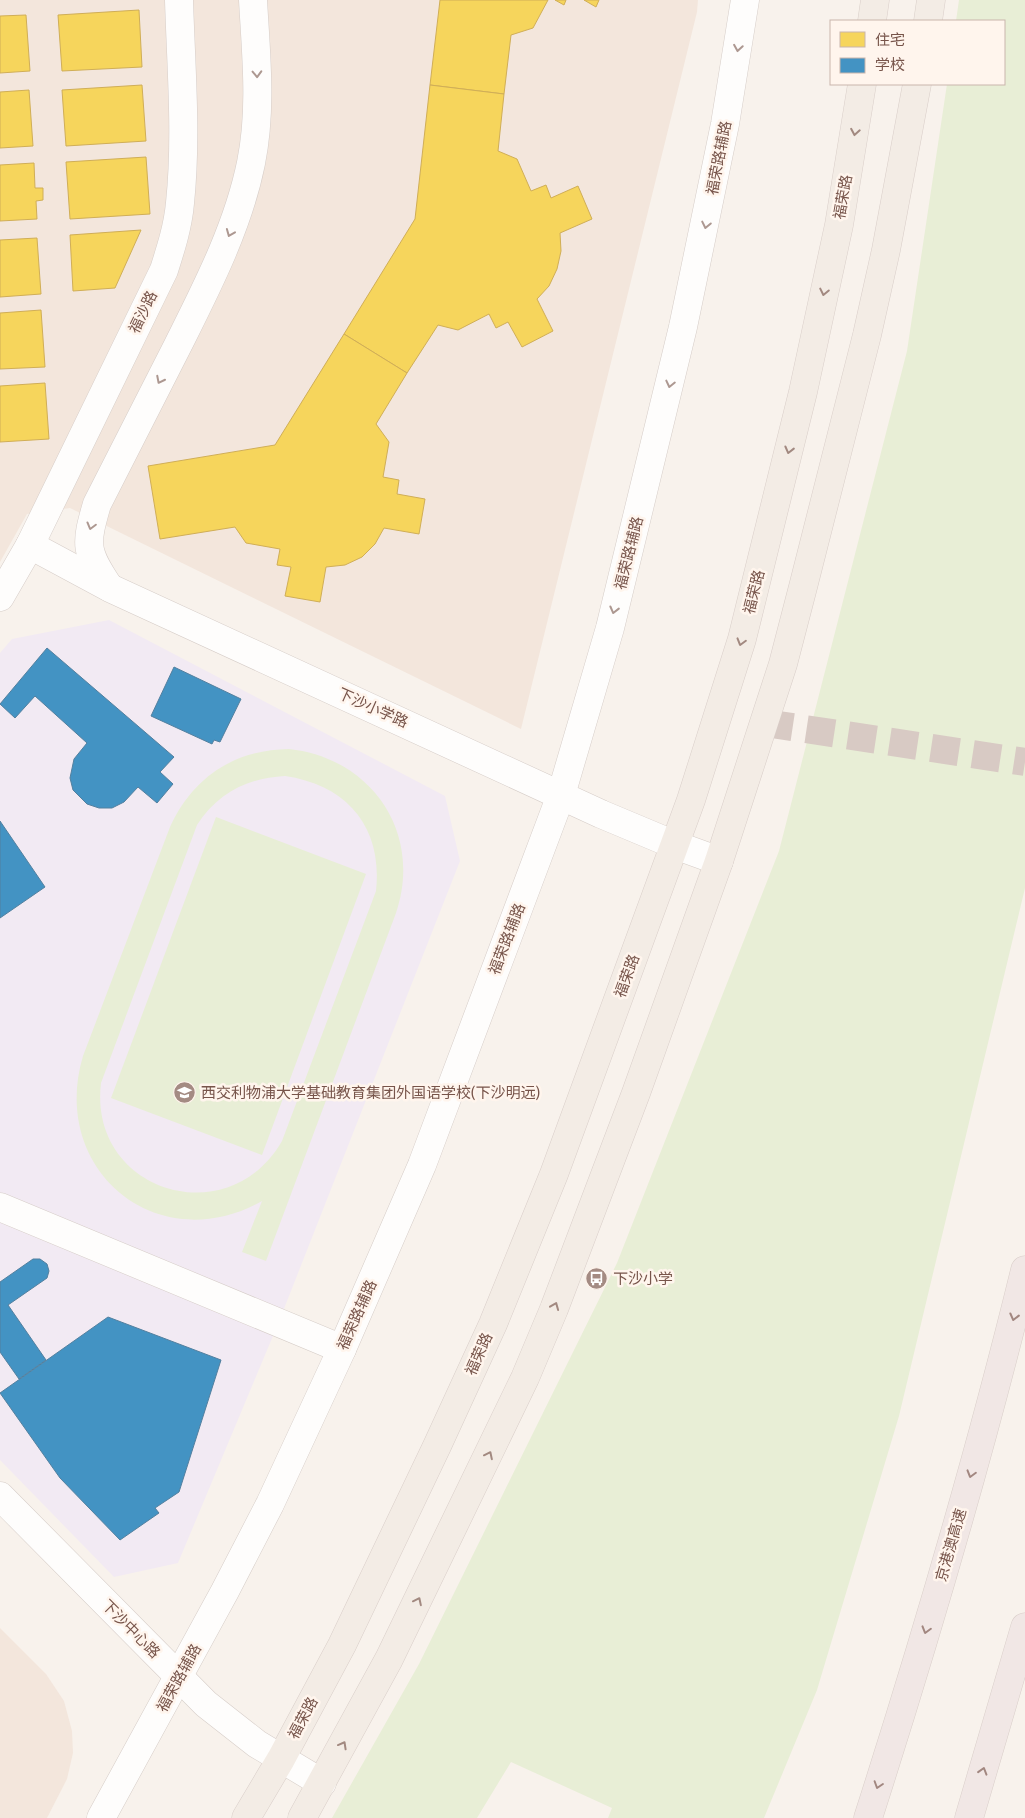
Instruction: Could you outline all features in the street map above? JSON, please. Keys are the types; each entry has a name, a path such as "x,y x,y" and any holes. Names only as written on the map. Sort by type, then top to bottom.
{"highway":[{"name":"京港澳高速","path":"868,1818 907,1698 991,1405 1025,1270"},
{"path":"969,1818 1025,1627"}],"main road":[{"path":"872,20 875,0"},
{"path":"928,20 931,0"},
{"name":"福荣路","path":"246,1818 281,1759 342,1645 493,1324 554,1174 675,845 724,702 764,551 803,392 839,225 862,85"},
{"path":"302,1818 402,1634 525,1378 554,1309 636,1093 719,861 780,673 803,587 867,335 886,250 917,85"}],"street":[{"name":"福沙路","path":"0,597 30,545 164,270 175,234 180,203 182,166 179,0"},
{"name":"福荣路辅路","path":"101,1818 180,1678 270,1504 342,1350 422,1165 561,795 610,628 683,327 726,124 745,0"},
{"path":"110,588 92,561 88,534 97,504 212,277 233,226 251,163 256,127 258,78 254,13"},
{"name":"下沙小学路","path":"30,545 110,588 561,795 675,845 719,861"},
{"path":"0,1207 342,1350"},
{"name":"下沙中心路","path":"0,1496 180,1678 232,1726 281,1759 322,1783"}],"shaded area":[{"path":"0,0 698,0 697,12 521,729 70,508 27,514 0,562"},
{"name":"西交利物浦大学基础教育集团外国语学校(下沙明远)","path":"109,620 445,796 460,861 278,1324 178,1563 114,1577 0,1460 0,653 12,639"},
{"path":"0,1628 46,1674 64,1701 72,1731 73,1753 67,1779 47,1818 0,1818"}],"green space":[{"path":"959,0 1025,0 1025,888 899,1416 817,1690 764,1818 608,1818 612,1808 511,1762 477,1818 332,1818 419,1664 617,1263 779,851 907,351 947,85 1005,85 1005,20 956,20"},
{"path":"289,749 319,755 345,767 366,784 384,804 396,828 402,855 403,883 396,913 266,1261 242,1252 262,1201 223,1216 185,1219 150,1211 120,1193 97,1168 82,1135 77,1097 83,1056 170,827 179,809 203,781 218,770 233,761 269,751","holes":["285,776 307,781 343,799 367,829 377,868 376,891 282,1141 258,1170 229,1187 198,1192 166,1188 138,1174 116,1151 103,1120 101,1083 197,825 214,804 235,789 246,784 271,777"]},
{"path":"216,817 366,874 262,1155 111,1098"}],"building: 住宅":[{"path":"440,0 548,0 533,28 511,35 504,94 430,85"},
{"path":"555,0 566,0 564,5"},
{"path":"584,0 599,0 596,7"},
{"path":"139,10 142,67 62,71 58,15"},
{"path":"26,15 30,71 0,73 0,16"},
{"path":"142,85 146,141 66,146 62,90"},
{"path":"430,85 504,94 498,151 517,159 531,191 546,185 551,198 578,186 592,219 560,233 561,251 557,269 549,286 537,299 553,331 522,347 508,322 496,328 489,314 458,330 438,325 407,373 344,334 415,219"},
{"path":"29,90 33,146 0,148 0,92"},
{"path":"146,157 150,214 70,219 66,162"},
{"path":"34,163 35,188 43,188 43,200 36,201 37,219 0,221 0,165"},
{"path":"141,230 115,288 73,291 70,235"},
{"path":"37,238 41,294 0,297 0,240"},
{"path":"41,310 45,367 0,369 0,313"},
{"path":"344,334 407,373 376,424 389,442 383,477 399,480 397,494 425,499 419,534 384,528 375,544 362,557 345,565 326,567 320,602 285,596 291,567 277,565 280,549 246,543 235,527 160,539 148,466 275,445"},
{"path":"45,383 49,439 0,442 0,386"}],"building: 学校":[{"path":"47,648 174,757 160,772 173,784 157,803 138,787 124,802 112,808 99,808 87,804 73,790 70,778 74,759 87,743 35,696 15,718 0,704"},
{"path":"174,667 241,699 220,742 214,740 212,744 151,716"},
{"path":"0,821 45,887 0,918"},
{"path":"33,1259 40,1259 47,1264 49,1271 47,1278 8,1305 46,1360 19,1379 0,1352 0,1282"},
{"path":"108,1317 221,1360 179,1492 155,1508 159,1513 120,1540 60,1478 0,1393"}],"tunnel":[{"path":"765,723 1025,762"}],"place":[{"name":"西交利物浦大学基础教育集团外国语学校(下沙明远)","path":"185,1093"},
{"name":"下沙小学","path":"597,1279"}]}
